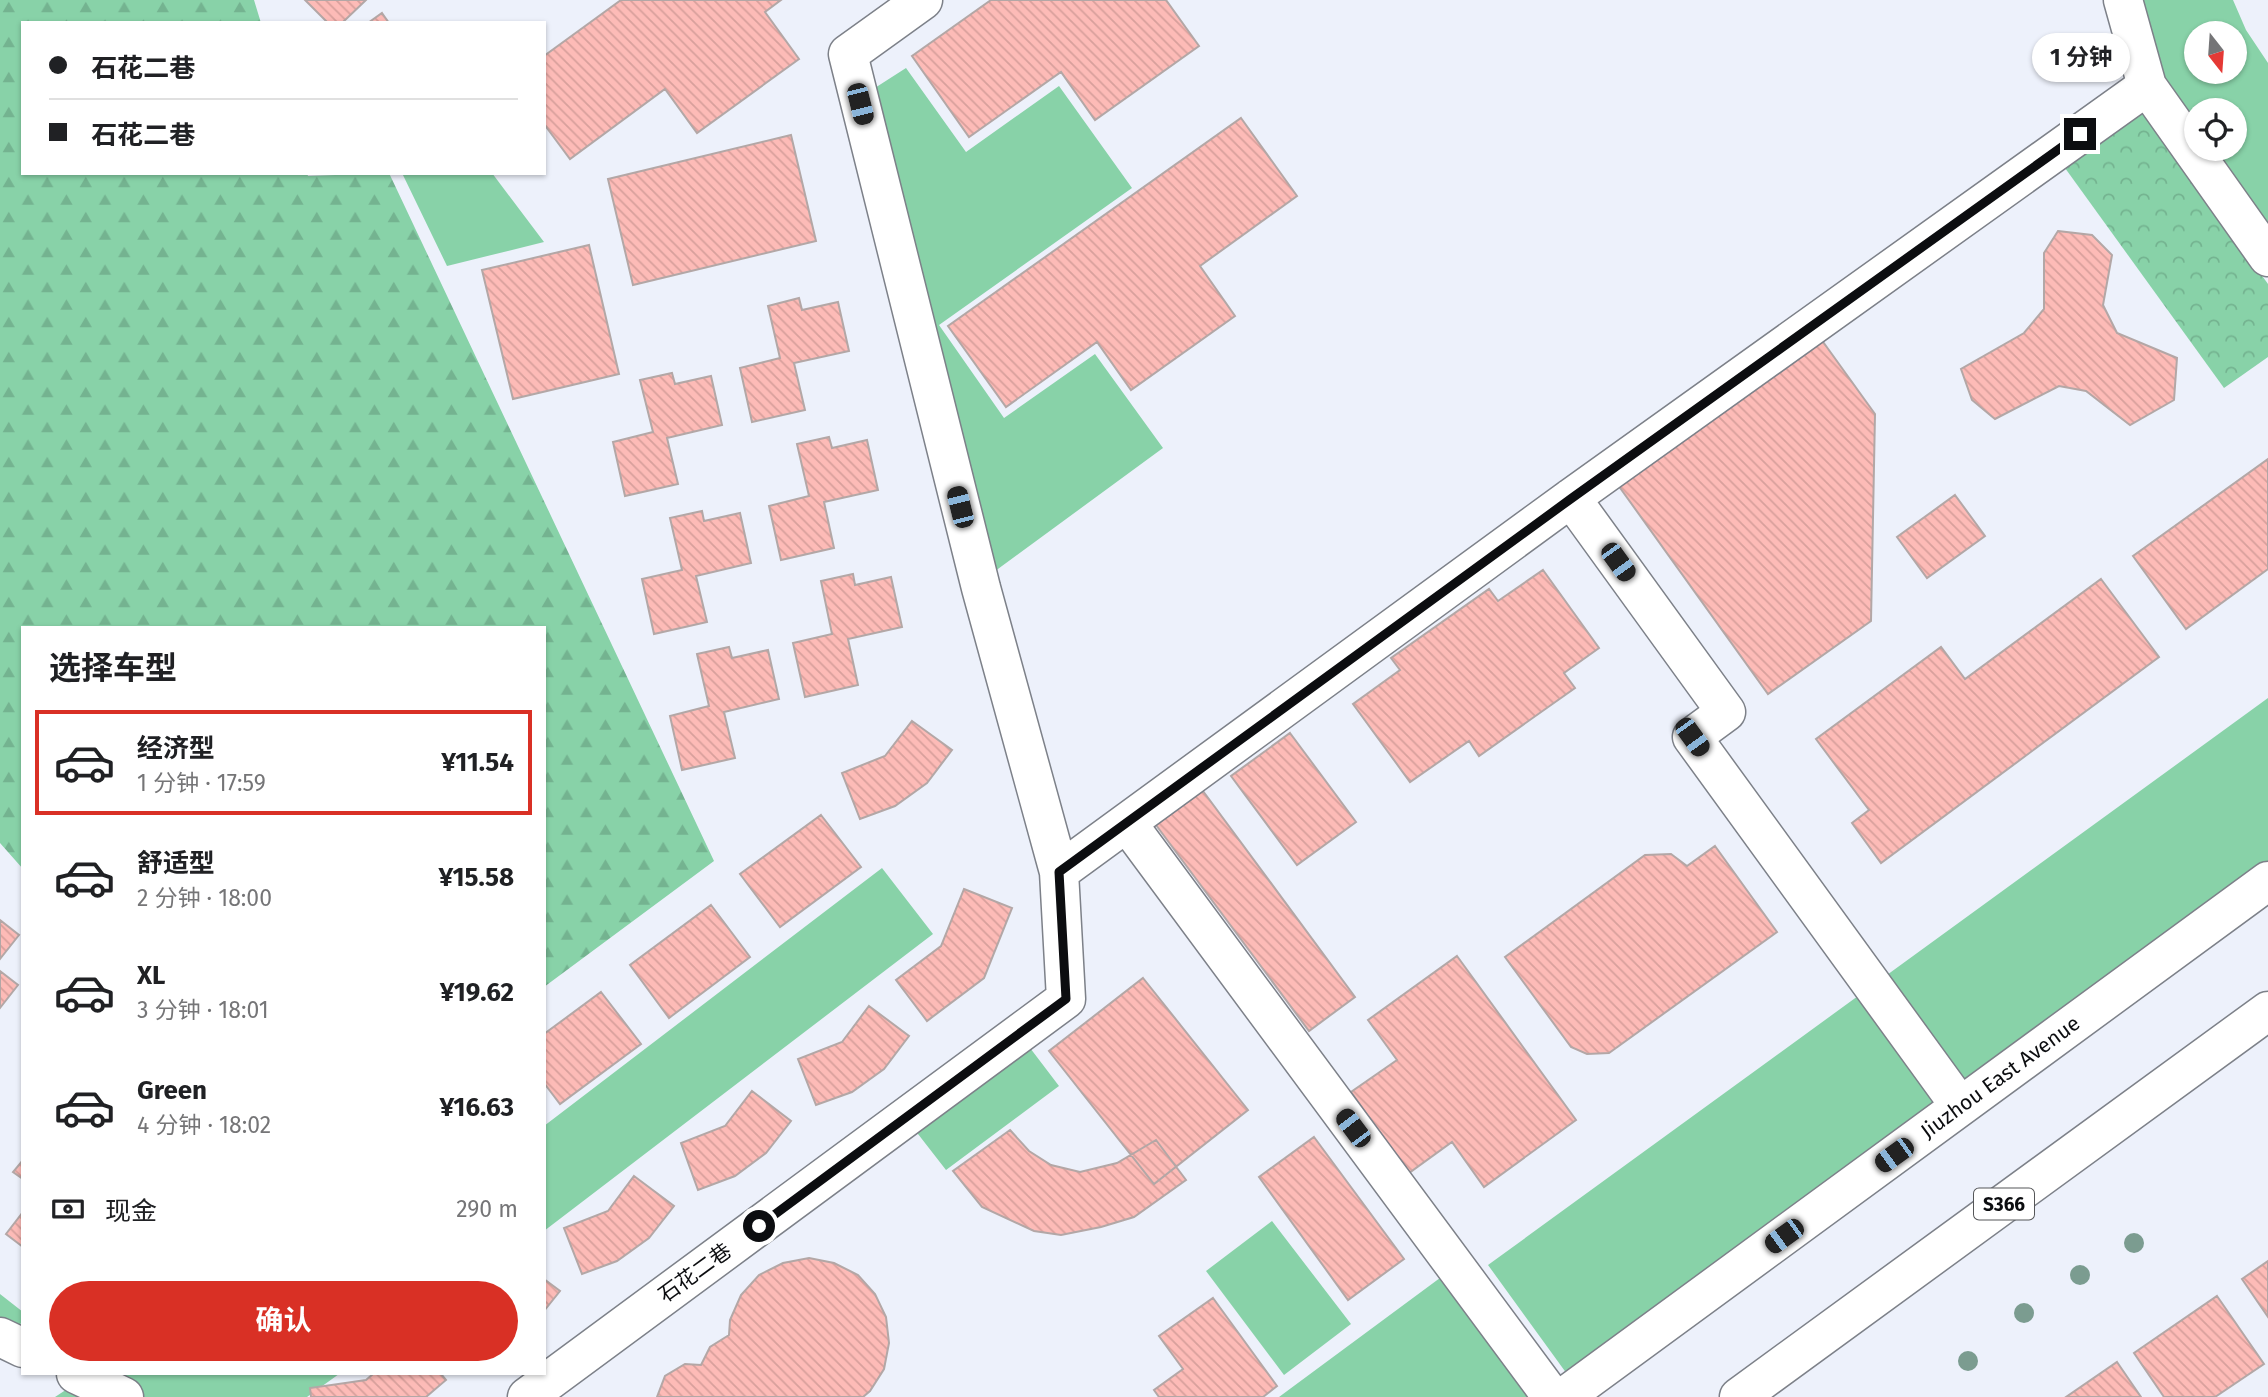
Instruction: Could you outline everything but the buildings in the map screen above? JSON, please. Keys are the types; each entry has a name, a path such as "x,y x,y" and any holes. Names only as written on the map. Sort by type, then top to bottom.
{"street":[{"path":"923,0 848,54 981,588 1059,872 1572,498 2147,86"},
{"path":"2123,0 2147,86 2268,257"},
{"path":"1572,498 1726,712 1692,737 1960,1107"},
{"path":"1127,823 1552,1397"},
{"name":"石花二巷","path":"527,1397 1066,999 1059,872"},
{"name":"Jiuzhou East Avenue","path":"1564,1397 2268,881"},
{"name":"S366","path":"1739,1397 2268,1011"},
{"path":"0,1337 21,1347"},
{"path":"78,1375 124,1397"}],"green space":[{"path":"0,0 254,0 260,21 21,21 21,175 390,175 714,861 546,986 546,626 21,626 21,867 0,843"},
{"path":"2137,0 2233,0 2242,21 2184,21 2184,84 2247,84 2247,32 2268,63 2268,238 2213,161 2247,161 2247,98 2184,98 2184,120 2156,80"},
{"path":"906,68 966,152 1059,86 1132,188 939,325 1004,418 1095,354 1163,448 987,577 867,93"},
{"path":"2143,111 2268,284 2268,357 2224,388 2065,168"},
{"path":"403,175 494,175 544,242 447,266"},
{"path":"2268,698 2268,864 1567,1374 1488,1265"},
{"path":"882,868 933,934 546,1229 546,1124"},
{"path":"1024,1040 1059,1086 946,1170 911,1125"},
{"path":"1272,1221 1351,1324 1284,1375 1206,1271"},
{"path":"1444,1275 1535,1397 1279,1397"},
{"path":"0,1294 21,1310 21,1323 0,1338"},
{"path":"88,1375 338,1375 307,1397 55,1397"}],"route":[{"path":"759,1226 1066,999 1059,872 1572,498 2080,134"}]}
